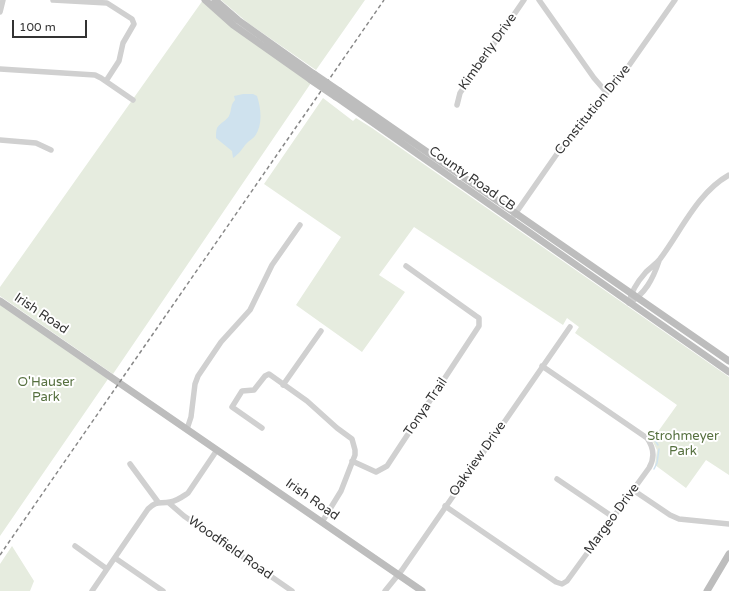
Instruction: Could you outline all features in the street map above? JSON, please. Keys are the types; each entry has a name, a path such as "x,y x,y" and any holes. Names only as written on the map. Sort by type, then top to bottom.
{"main road":[{"name":"County Road CB","path":"206,0 233,25 313,77"},
{"name":"County Road CB","path":"215,0 238,20 313,77 511,220 729,372"},
{"name":"County Road CB","path":"337,94 516,213 729,361"},
{"name":"Irish Road","path":"0,301 422,591"},
{"path":"708,589 729,554"},
{"path":"708,589 729,564"}],"street":[{"path":"0,12 3,0"},
{"path":"53,0 107,3 130,17 133,21 133,27 123,43 120,61 106,82"},
{"name":"Kimberly Drive","path":"458,105 460,93 524,0"},
{"path":"539,0 594,78 607,93"},
{"name":"Constitution Drive","path":"511,220 568,138 623,74 675,0"},
{"path":"0,69 98,76 133,100"},
{"path":"0,140 36,142 51,150"},
{"path":"629,303 631,293 646,272 659,261 708,190 729,175"},
{"path":"187,429 191,417 195,384 198,376 221,342 250,310 272,265 300,225"},
{"path":"629,303 639,298 654,276 659,261"},
{"name":"Tonya Trail","path":"352,462 376,472 387,466 478,329 480,321 476,316 406,266"},
{"name":"Oakview Drive","path":"385,591 570,327"},
{"path":"283,385 321,331"},
{"name":"Margeo Drive","path":"445,506 558,584 564,583 567,581 652,464 653,451 645,436 542,366"},
{"path":"262,428 232,407 242,391 254,390 267,374 307,401 337,428 352,439 355,450 352,462 341,491 322,522"},
{"path":"92,591 148,509 158,502 169,503 188,493 217,450"},
{"path":"130,464 158,502"},
{"path":"557,479 613,518"},
{"path":"633,490 678,519 729,524"},
{"name":"Woodfield Road","path":"169,503 184,516 292,591"},
{"path":"75,546 107,569"},
{"path":"115,558 164,591"}],"green space":[{"path":"203,0 311,83 113,374 0,296 0,287"},
{"path":"221,0 365,0 316,70 248,23"},
{"name":"Strohmeyer Park","path":"323,98 353,121 356,118 372,128 729,377 729,475 706,460 686,488 655,465 657,450 652,440 677,405 575,333 579,327 567,318 563,325 414,227 379,275 405,292 362,352 296,305 341,237 264,184"},
{"name":"O'Hauser Park","path":"0,304 108,379 0,536"},
{"path":"12,546 34,581 30,591 0,591 0,564"}],"water":[{"path":"253,94 257,96 260,106 260,122 258,132 255,136 233,158 232,151 216,138 216,130 218,126 229,116 232,104 235,100 234,96"}],"waterway":[{"path":"654,439 658,445"},
{"path":"654,469 657,463 659,449"}],"railway":[{"path":"0,555 384,0"}]}
